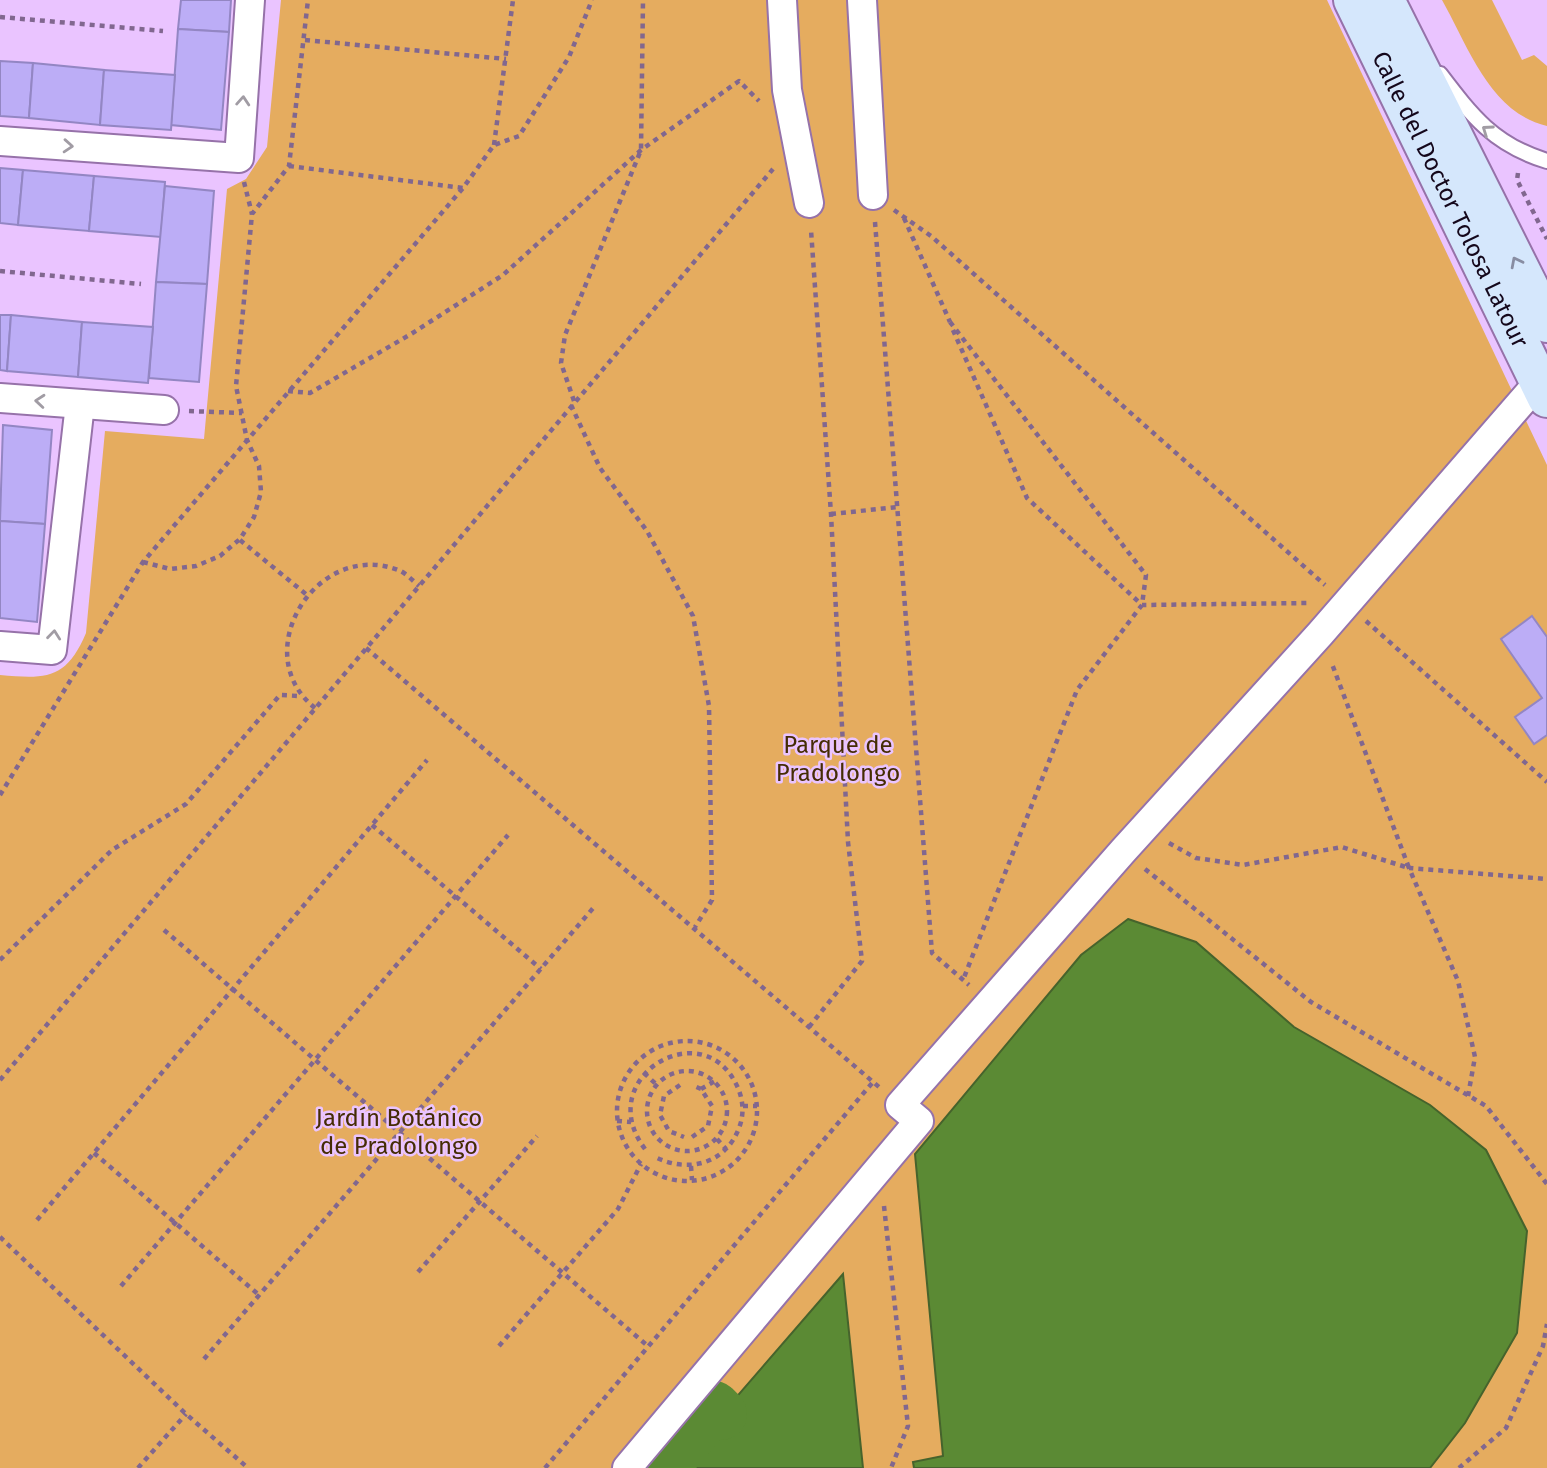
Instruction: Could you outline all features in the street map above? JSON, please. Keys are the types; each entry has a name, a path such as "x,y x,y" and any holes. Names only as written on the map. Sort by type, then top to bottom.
{"street":[{"path":"0,141 239,158 250,0"},
{"path":"782,0 787,90 809,203"},
{"path":"862,0 873,195"},
{"name":"Calle del Doctor Tolosa Latour","path":"1353,0 1543,390"},
{"name":"Calle del Doctor Tolosa Latour","path":"1385,0 1546,314"},
{"path":"627,1468 919,1121 900,1105 989,1001 1346,603 1543,390"},
{"path":"0,398 164,410"},
{"path":"0,646 52,650 80,404"}],"lane":[{"path":"1385,0 1476,122 1522,154 1547,161"}],"path":[{"path":"143,562 170,569 196,566 220,556 240,540 254,517 261,492 259,466 247,440 236,386 252,214 289,166 308,0"},
{"path":"0,795 143,562 463,188 494,145 513,0"},
{"path":"494,145 519,136 569,57 592,0"},
{"path":"643,0 641,150 565,335 561,363 573,403 600,468 647,531 693,616 709,706 712,874 712,900 695,928"},
{"path":"0,17 163,31"},
{"path":"304,40 506,59"},
{"path":"287,391 310,393 411,334 503,275 641,150 739,81 763,105"},
{"path":"1522,154 1517,180 1547,239"},
{"path":"289,166 463,188"},
{"path":"0,1080 773,169"},
{"path":"873,195 931,236 1547,782"},
{"path":"873,195 932,953 989,1001"},
{"path":"809,203 831,514 848,842 862,961 809,1027"},
{"path":"903,216 1027,498 1142,605 1346,603"},
{"path":"0,271 141,284"},
{"path":"950,322 1146,575 1142,605 1077,690 964,980"},
{"path":"164,410 242,414"},
{"path":"831,514 898,507"},
{"path":"240,540 307,595"},
{"path":"315,708 299,696 289,672 286,646 292,620 307,595 324,580 348,569 373,565 399,570 419,586"},
{"path":"1320,634 1409,867 1458,981 1475,1057 1468,1096"},
{"path":"366,648 873,1082 545,1468"},
{"path":"0,960 112,850 186,804 280,695 299,696"},
{"path":"37,1220 428,760"},
{"path":"372,825 541,969"},
{"path":"1145,829 1196,858 1244,865 1342,847 1409,867 1547,879"},
{"path":"121,1286 508,835"},
{"path":"1123,851 1311,1002 1486,1106 1547,1184"},
{"path":"204,1359 595,906"},
{"path":"164,930 649,1346"},
{"path":"681,1041 682,1054"},
{"path":"681,1041 712,1045 738,1063 754,1090 757,1106 756,1122 743,1152 718,1174 692,1180 670,1179 641,1164 626,1144 617,1121 620,1089 627,1074 650,1051 681,1041"},
{"path":"645,1149 631,1122 632,1096 644,1073 655,1063 682,1054 704,1057 723,1067 733,1078 743,1106 739,1129 726,1149 704,1164 691,1166 678,1166 654,1157"},
{"path":"679,1072 704,1074 715,1081 727,1103 728,1116 717,1139 695,1151 671,1149 660,1142 648,1120 650,1095 657,1085 679,1072"},
{"path":"644,1073 657,1085"},
{"path":"702,1089 715,1081"},
{"path":"680,1085 664,1096 660,1105 663,1124 669,1131 684,1137"},
{"path":"692,1085 702,1089 712,1106 712,1116 701,1133 692,1137"},
{"path":"743,1106 757,1106"},
{"path":"617,1121 631,1122"},
{"path":"660,1142 669,1131"},
{"path":"418,1272 537,1136"},
{"path":"717,1139 726,1149"},
{"path":"94,1153 260,1295"},
{"path":"499,1346 618,1209 641,1164"},
{"path":"691,1166 692,1180"},
{"path":"870,1179 882,1191 908,1426 891,1468"},
{"path":"0,1237 186,1414 248,1468"},
{"path":"1459,1468 1506,1428 1543,1346 1547,1324"},
{"path":"138,1468 186,1414"}],"green space":[{"name":"Parque de Pradolongo","path":"281,0 1327,0 1547,465 1547,1468 0,1468 0,675 30,677 53,673 71,660 86,633 105,431 204,439 227,189 246,179 267,147"},
{"path":"1442,0 1492,0 1522,60 1534,55 1547,66 1547,126 1527,119 1496,93 1472,57"}],"shaded area":[{"path":"1128,919 1196,942 1294,1027 1430,1105 1486,1150 1527,1231 1517,1333 1465,1423 1430,1468 914,1468 913,1462 943,1456 915,1154 1081,955"},
{"path":"843,1274 863,1468 675,1468"}],"building":[{"path":"181,0 231,0 229,32 178,29"},
{"path":"178,29 229,32 221,130 171,125"},
{"path":"0,61 33,63 29,118 0,116"},
{"path":"33,63 104,70 100,125 29,118"},
{"path":"104,70 175,75 171,130 100,125"},
{"path":"0,168 23,170 18,225 0,223"},
{"path":"23,170 94,176 89,231 18,225"},
{"path":"94,176 165,182 161,237 89,231"},
{"path":"165,186 214,191 207,284 156,282"},
{"path":"156,282 207,284 199,382 149,378"},
{"path":"0,315 11,315 7,371 0,370"},
{"path":"11,315 82,322 78,377 7,371"},
{"path":"82,322 153,327 148,383 78,377"},
{"path":"3,425 52,430 45,524 0,521"},
{"path":"0,521 45,524 37,622 0,618"},
{"path":"1532,616 1547,637 1547,735 1534,744 1515,717 1542,698 1501,639"}],"waterway":[{"path":"662,1468 714,1407 721,1414"}],"park label":[{"name":"Jardín Botánico de Pradolongo","path":"399,1132"}]}
